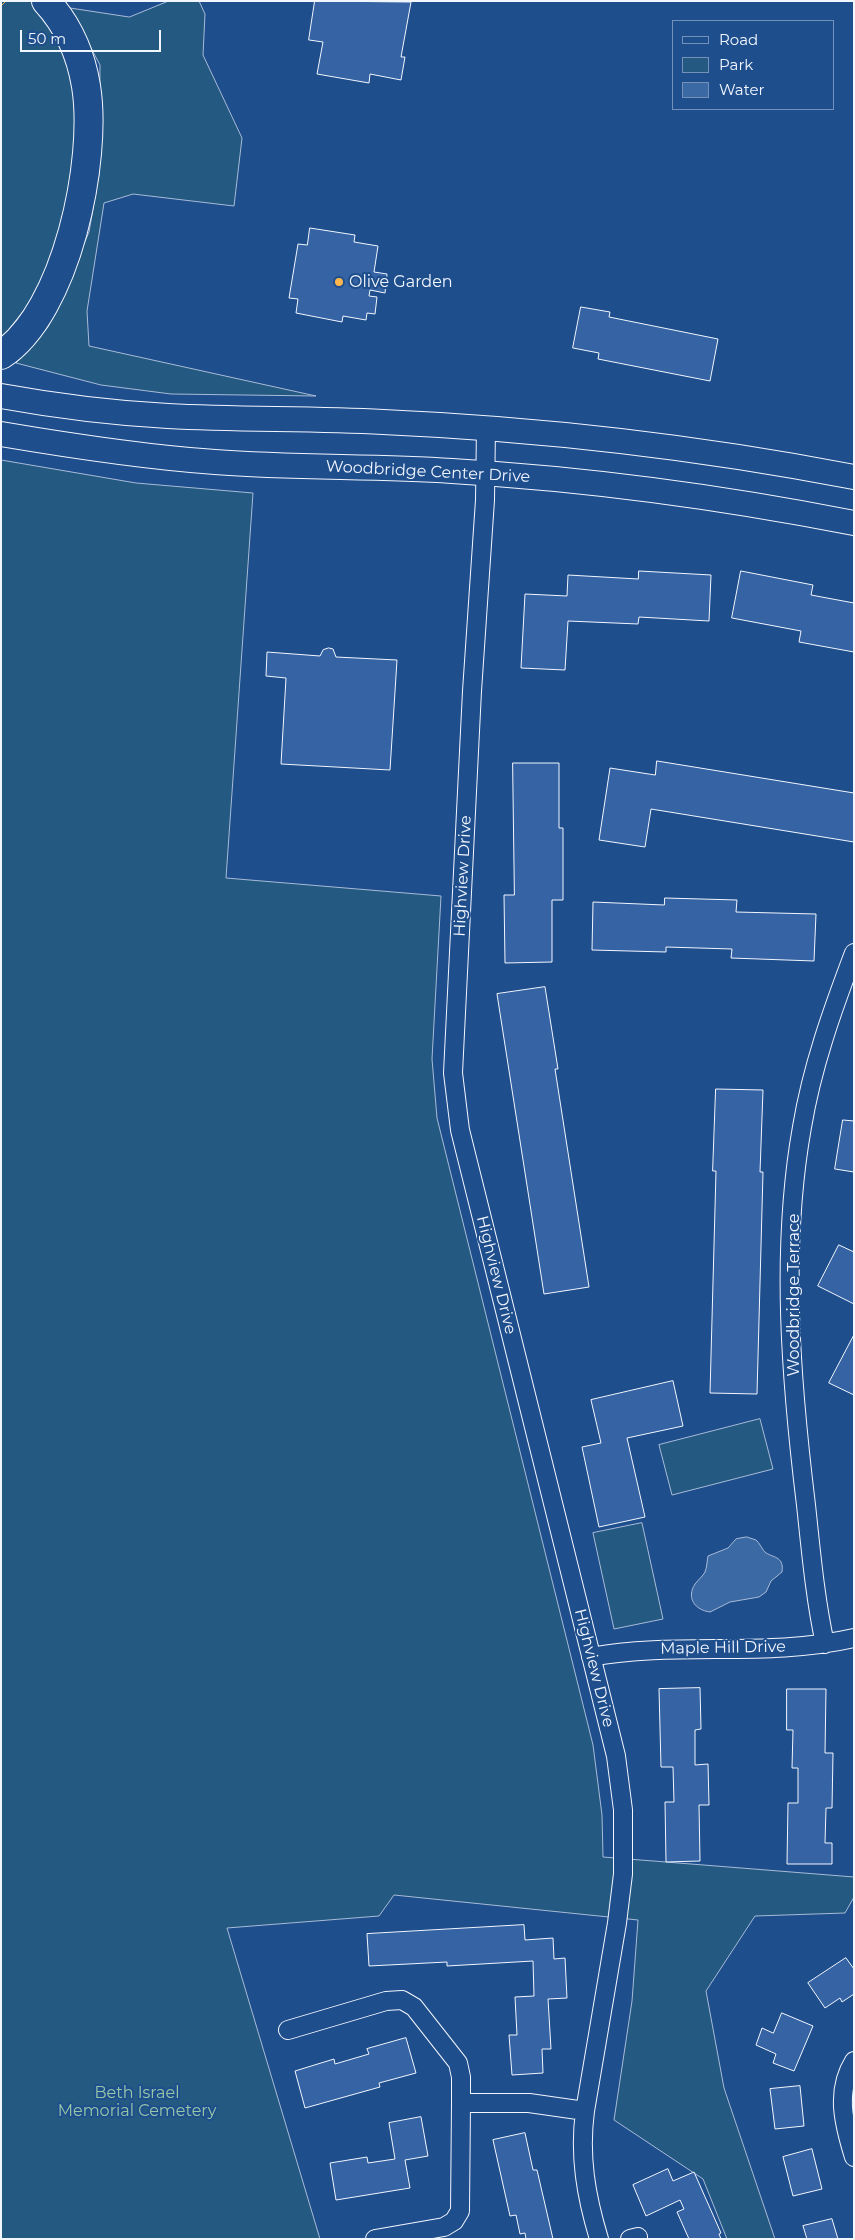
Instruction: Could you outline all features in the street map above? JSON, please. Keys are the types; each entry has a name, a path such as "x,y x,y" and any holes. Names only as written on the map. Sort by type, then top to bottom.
{"highway":[{"path":"1,355 14,346 31,327 46,303 58,276 74,225 87,150 88,97 82,68 74,45 64,25 46,1"}],"street":[{"path":"1,396 58,405 168,416 346,420 486,428 641,442 773,462 854,477"},
{"name":"Highview Drive","path":"486,428 453,1049 454,1086 463,1139 619,1773 623,1810 624,1852 617,1923 585,2111 582,2141 583,2171 588,2200 599,2239"},
{"name":"Woodbridge Center Drive","path":"1,434 115,452 216,462 485,473 668,492 854,524"},
{"name":"Woodbridge Terrace","path":"825,1644 818,1605 795,1400 791,1292 792,1219 799,1142 813,1072 827,1024 854,953"},
{"name":"Maple Hill Drive","path":"591,1657 643,1650 773,1648 825,1644 854,1638"},
{"path":"288,2030 386,2001 402,2000 409,2003 420,2014 458,2063 461,2076 462,2205 454,2221 444,2227 374,2239"},
{"path":"854,2061 846,2076 842,2094 846,2130 854,2157"},
{"path":"461,2103 528,2103 585,2111"},
{"path":"630,2239 638,2237 638,2239"}],"green space":[{"path":"1,1 32,1 53,23 80,102 74,174 45,284 1,339"},
{"path":"169,1 199,1 205,14 203,55 242,138 234,206 133,194 104,203 87,311 89,346 316,396 171,394 101,385 16,363 48,327 89,232 99,174 100,65 70,8 129,17"},
{"name":"Beth Israel Memorial Cemetery","path":"1,460 136,483 253,493 226,878 441,896 432,1059 437,1118 593,1745 602,1815 603,1857 854,1877 854,1897 845,1913 755,1916 706,1991 724,2088 775,2239 727,2239 703,2179 614,2120 632,2001 638,1920 394,1895 379,1916 227,1928 320,2239 1,2239"},
{"path":"760,1419 773,1469 672,1495 659,1445"},
{"path":"642,1523 663,1619 614,1629 593,1533"}],"water":[{"path":"747,1537 756,1540 766,1553 776,1557 782,1563 782,1572 771,1581 766,1592 759,1597 730,1602 710,1612 700,1609 694,1603 691,1594 695,1584 705,1572 708,1556 728,1548 736,1539"}],"building":[{"path":"315,1 411,2 401,57 405,57 401,80 370,74 369,83 317,74 323,42 309,40"},
{"name":"Olive Garden","path":"310,228 355,235 354,242 378,246 374,272 387,274 385,293 370,290 369,296 377,297 375,314 367,313 366,320 343,316 342,322 296,313 298,299 289,298 298,244 307,245"},
{"path":"581,307 610,312 609,317 718,339 710,381 598,359 599,353 573,348"},
{"path":"639,571 711,575 709,621 639,617 638,624 568,621 565,670 521,668 525,594 567,596 568,575 638,579"},
{"path":"741,571 813,585 811,595 854,603 854,652 799,642 801,631 732,618"},
{"path":"333,649 336,657 397,660 390,770 281,764 286,678 266,676 267,652 320,656 323,650"},
{"path":"657,761 854,793 854,842 651,809 645,847 599,840 610,768 655,775"},
{"path":"513,763 559,763 559,828 563,828 563,900 552,900 552,962 505,963 504,895 514,895"},
{"path":"665,898 737,900 736,912 816,914 814,961 731,958 732,949 666,947 666,952 592,950 593,902 664,905"},
{"path":"545,987 558,1069 555,1069 589,1287 544,1294 497,994"},
{"path":"716,1089 763,1090 760,1172 763,1172 757,1394 710,1393 716,1171 713,1171"},
{"path":"843,1120 854,1121 854,1172 835,1169"},
{"path":"839,1245 854,1252 854,1304 818,1286"},
{"path":"854,1335 854,1395 829,1383"},
{"path":"673,1381 683,1426 627,1438 645,1517 599,1527 582,1447 601,1443 591,1400"},
{"path":"700,1688 701,1729 695,1730 695,1765 708,1764 709,1805 699,1805 700,1861 666,1862 665,1802 674,1802 673,1767 661,1767 659,1689"},
{"path":"787,1689 826,1689 825,1753 833,1753 832,1808 826,1808 825,1843 832,1843 832,1864 787,1864 788,1803 798,1803 798,1768 792,1768 793,1730 787,1730"},
{"path":"524,1925 525,1940 553,1938 554,1959 565,1958 567,1998 548,1999 551,2049 542,2049 543,2073 512,2075 509,2035 517,2035 515,1997 534,1996 533,1961 447,1966 447,1962 369,1966 367,1934"},
{"path":"846,1958 854,1969 854,1994 842,2002 840,1998 825,2008 808,1983"},
{"path":"782,2013 813,2026 794,2071 773,2063 776,2054 756,2045 762,2028 773,2033"},
{"path":"406,2038 416,2073 379,2083 380,2087 305,2108 295,2071 334,2059 335,2064 369,2054 367,2049"},
{"path":"800,2086 804,2126 775,2129 770,2089"},
{"path":"421,2117 428,2156 405,2160 410,2188 336,2200 330,2163 367,2157 368,2163 395,2159 389,2123"},
{"path":"525,2133 533,2170 537,2170 553,2239 526,2239 525,2233 520,2234 516,2215 510,2216 493,2140"},
{"path":"812,2149 822,2189 793,2196 783,2157"},
{"path":"668,2169 673,2181 694,2172 721,2233 719,2234 721,2239 689,2239 677,2212 684,2209 680,2200 646,2216 633,2185"},
{"path":"832,2219 838,2239 807,2239 803,2226"}],"power":[{"path":"1,6 6,1"}],"place":[{"name":"Olive Garden","path":"339,282"}]}
